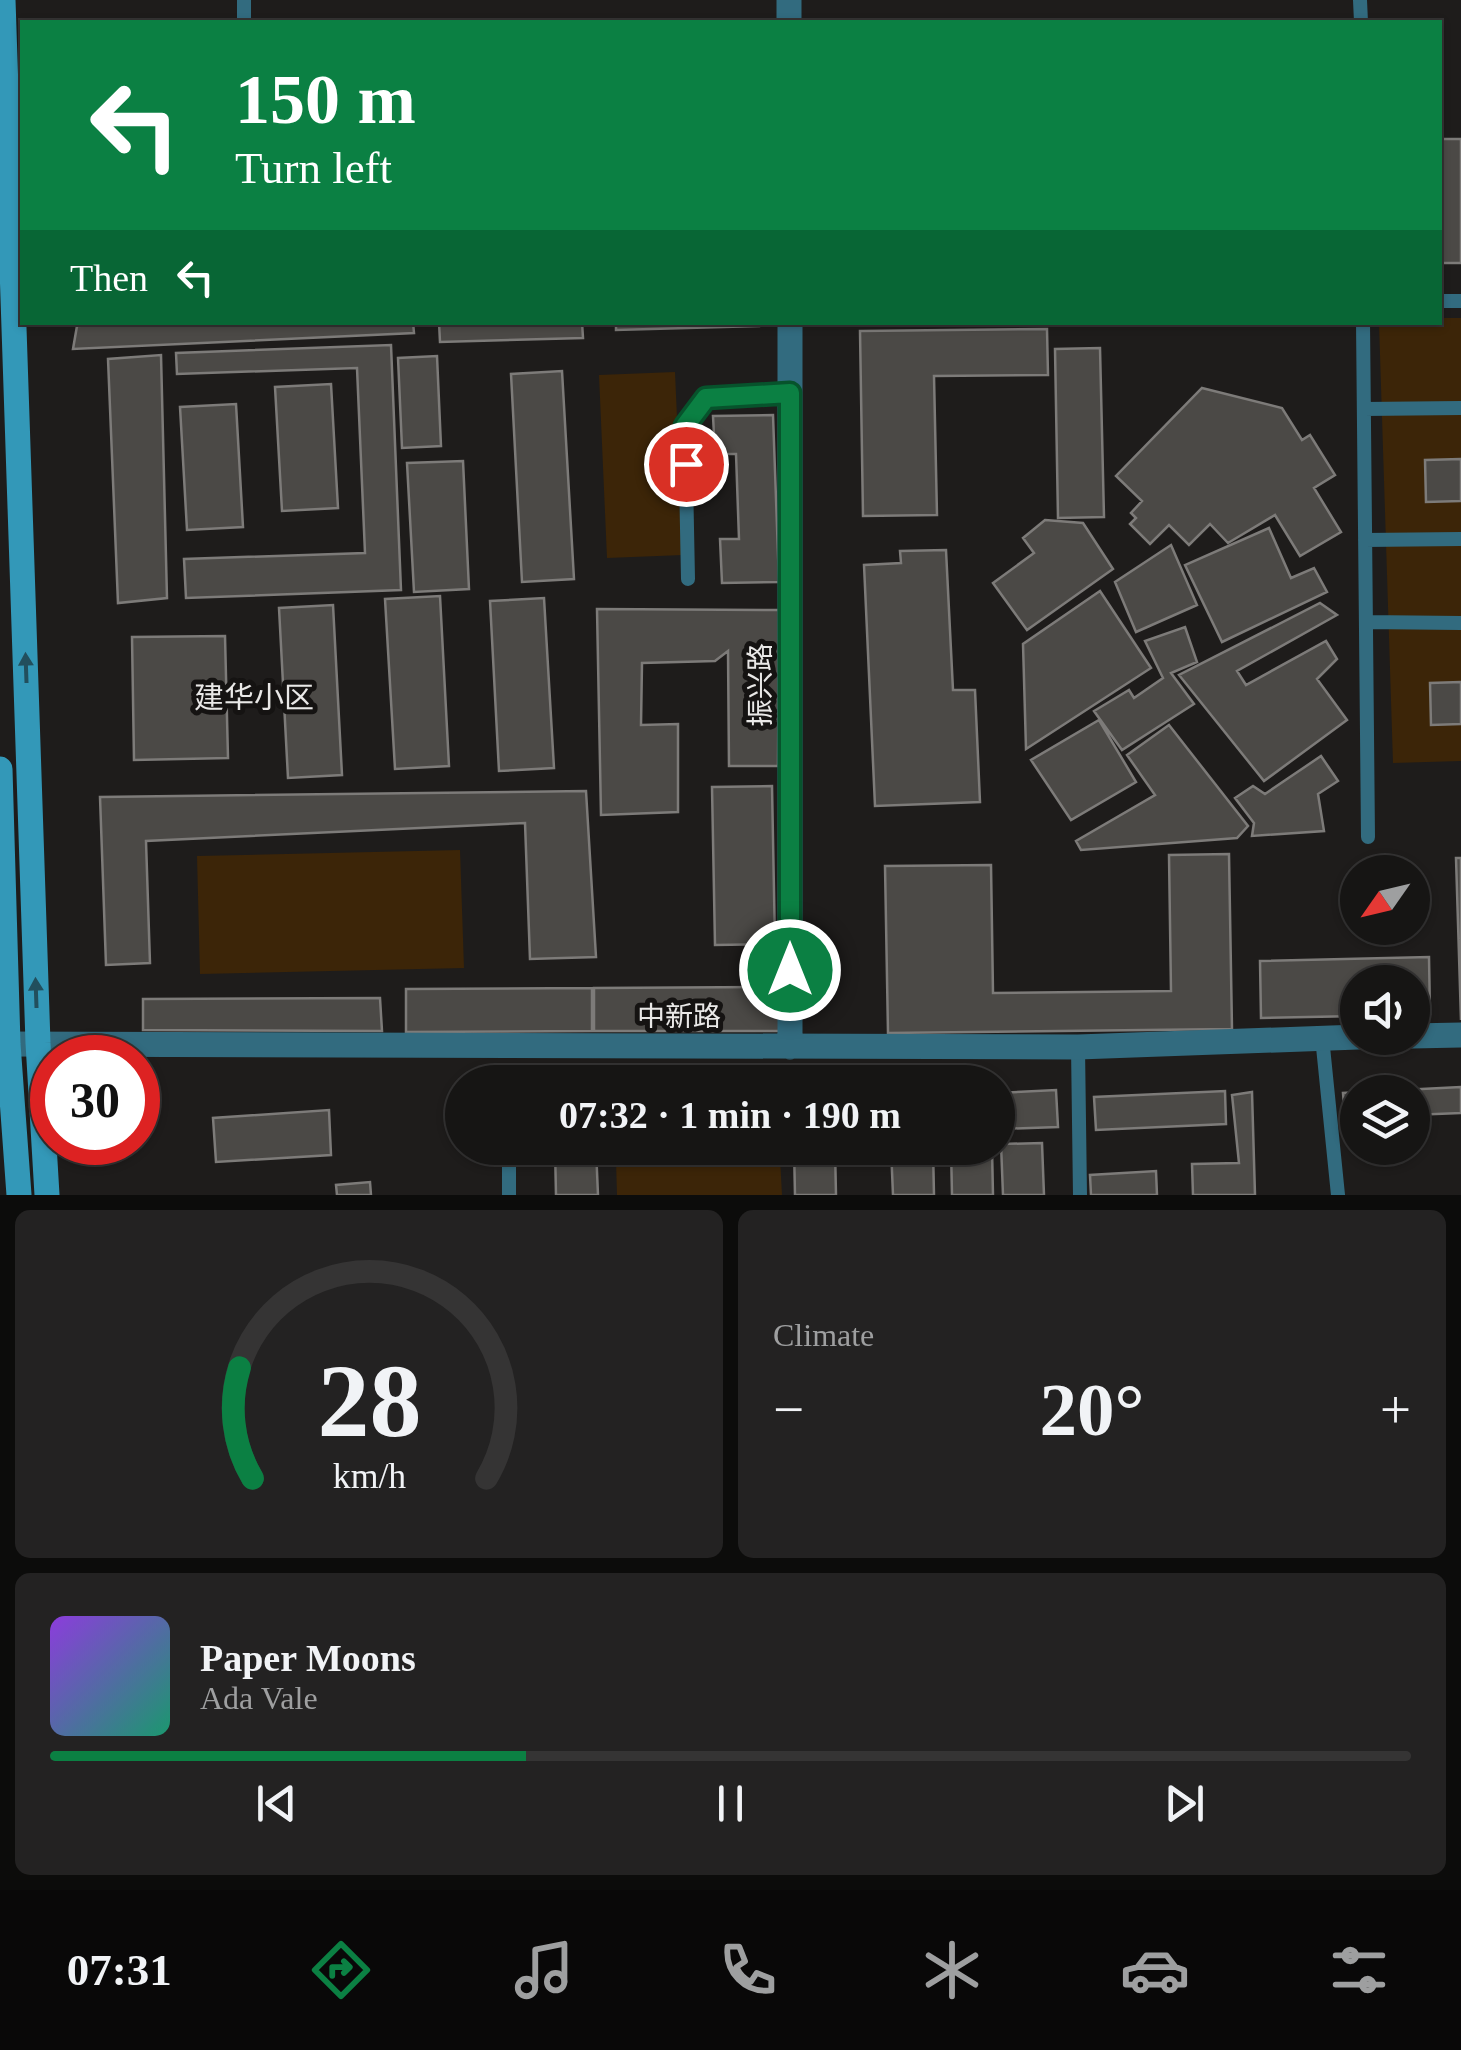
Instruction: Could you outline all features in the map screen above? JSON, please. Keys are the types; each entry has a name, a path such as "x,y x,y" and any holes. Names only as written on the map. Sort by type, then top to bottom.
{"street":[{"path":"3,0 18,312 38,1035"},
{"path":"3,33 22,0"},
{"name":"振兴路","path":"790,325 790,1046"},
{"path":"0,768 4,1044 18,1195"},
{"path":"1430,1036 1461,1035"},
{"name":"中新路","path":"160,1043 1078,1047 1340,1036"},
{"name":"中新路","path":"4,1044 30,1043"},
{"path":"46,1165 48,1195"}],"lane":[{"path":"1363,325 1368,837"},
{"path":"688,579 685,426 706,398 790,393"},
{"path":"1364,409 1461,408"},
{"path":"1365,540 1461,539"},
{"path":"1366,622 1461,623"},
{"path":"1322,1037 1338,1195"},
{"path":"1078,1047 1080,1195"},
{"path":"509,1165 510,1195"}],"shaded area":[{"path":"1442,318 1461,318 1461,761 1393,763 1379,325 1442,325"},
{"path":"675,372 683,555 607,558 599,375"},
{"path":"460,850 464,968 200,974 197,856"},
{"path":"616,1165 780,1165 782,1195 617,1195"}],"building":[{"path":"1442,139 1461,139 1461,263 1442,263"},
{"path":"413,325 414,333 73,349 77,326"},
{"path":"439,325 582,325 583,338 440,342"},
{"path":"616,325 759,325 759,326 616,330"},
{"path":"1047,329 1048,375 934,376 937,515 863,516 860,331"},
{"path":"391,345 401,590 186,598 184,559 365,553 357,368 177,374 176,353"},
{"path":"1100,348 1104,517 1058,518 1055,349"},
{"path":"161,355 167,598 118,603 108,359"},
{"path":"437,356 441,446 402,448 398,358"},
{"path":"562,371 574,579 522,582 511,374"},
{"path":"331,384 338,508 282,511 275,387"},
{"path":"1202,388 1282,408 1302,440 1310,435 1335,475 1314,488 1341,532 1300,556 1275,515 1228,543 1210,524 1189,545 1169,525 1150,544 1130,524 1136,518 1131,513 1142,501 1116,476"},
{"path":"236,404 243,527 187,530 180,407"},
{"path":"773,415 779,582 722,583 720,539 739,539 736,454 715,454 713,416"},
{"path":"1461,459 1461,501 1426,502 1425,460"},
{"path":"463,461 469,589 414,592 407,463"},
{"path":"1045,520 1083,523 1113,569 1027,630 993,583 1034,553 1023,538"},
{"path":"1269,528 1291,578 1314,568 1327,592 1222,642 1185,565"},
{"path":"1171,545 1197,605 1136,632 1115,582"},
{"path":"946,550 953,690 975,690 980,802 875,806 864,565 901,563 900,551"},
{"path":"1100,591 1151,668 1026,749 1023,644"},
{"path":"440,596 449,766 395,769 385,599"},
{"path":"544,598 554,768 499,771 490,601"},
{"path":"1320,603 1337,615 1237,671 1246,685 1326,641 1337,659 1317,679 1347,720 1264,781 1179,675"},
{"path":"333,605 342,775 288,778 279,608"},
{"path":"597,609 779,610 778,766 729,766 728,651 715,661 642,663 641,725 678,724 678,812 601,815"},
{"path":"1185,627 1197,662 1171,673 1194,704 1122,750 1094,711 1129,690 1134,698 1163,678 1145,641"},
{"path":"225,636 228,758 134,760 132,637"},
{"path":"1461,682 1461,724 1431,725 1430,683"},
{"path":"1099,720 1136,782 1071,820 1031,760"},
{"path":"1169,725 1248,826 1237,838 1081,850 1076,841 1155,795 1127,755"},
{"path":"1321,756 1338,781 1318,794 1324,831 1252,836 1254,823 1235,798 1253,786 1265,794"},
{"path":"772,786 775,944 715,945 712,787"},
{"path":"586,791 596,957 530,959 525,823 146,841 150,963 106,965 100,797"},
{"path":"1229,854 1232,1029 888,1033 885,866 991,865 993,993 1171,991 1169,855"},
{"path":"1456,858 1461,858 1461,1020"},
{"path":"1429,957 1429,965 1340,965 1340,1016 1261,1018 1260,961"},
{"path":"780,987 780,1031 594,1031 594,988"},
{"path":"592,988 592,1031 406,1032 406,989"},
{"path":"380,998 382,1031 143,1030 143,999"},
{"path":"1461,1087 1461,1113 1430,1114 1430,1089"},
{"path":"1056,1090 1058,1127 1015,1128 1015,1092"},
{"path":"1225,1091 1226,1124 1096,1130 1094,1097"},
{"path":"1252,1092 1255,1195 1193,1195 1192,1164 1239,1163 1232,1095"},
{"path":"329,1110 331,1155 216,1162 213,1118"},
{"path":"1042,1143 1044,1195 1003,1195 1002,1165 1015,1165 1015,1144"},
{"path":"555,1165 597,1165 598,1195 556,1195"},
{"path":"794,1165 835,1165 836,1195 795,1195"},
{"path":"892,1165 933,1165 934,1195 893,1195"},
{"path":"951,1165 992,1165 993,1195 952,1195"},
{"path":"1156,1171 1157,1195 1091,1195 1090,1175"},
{"path":"370,1182 371,1195 337,1195 336,1185"}],"district":[{"name":"建华小区","path":"254,697"}],"route":[{"path":"686,464 685,426 706,398 790,393 790,970"}]}
